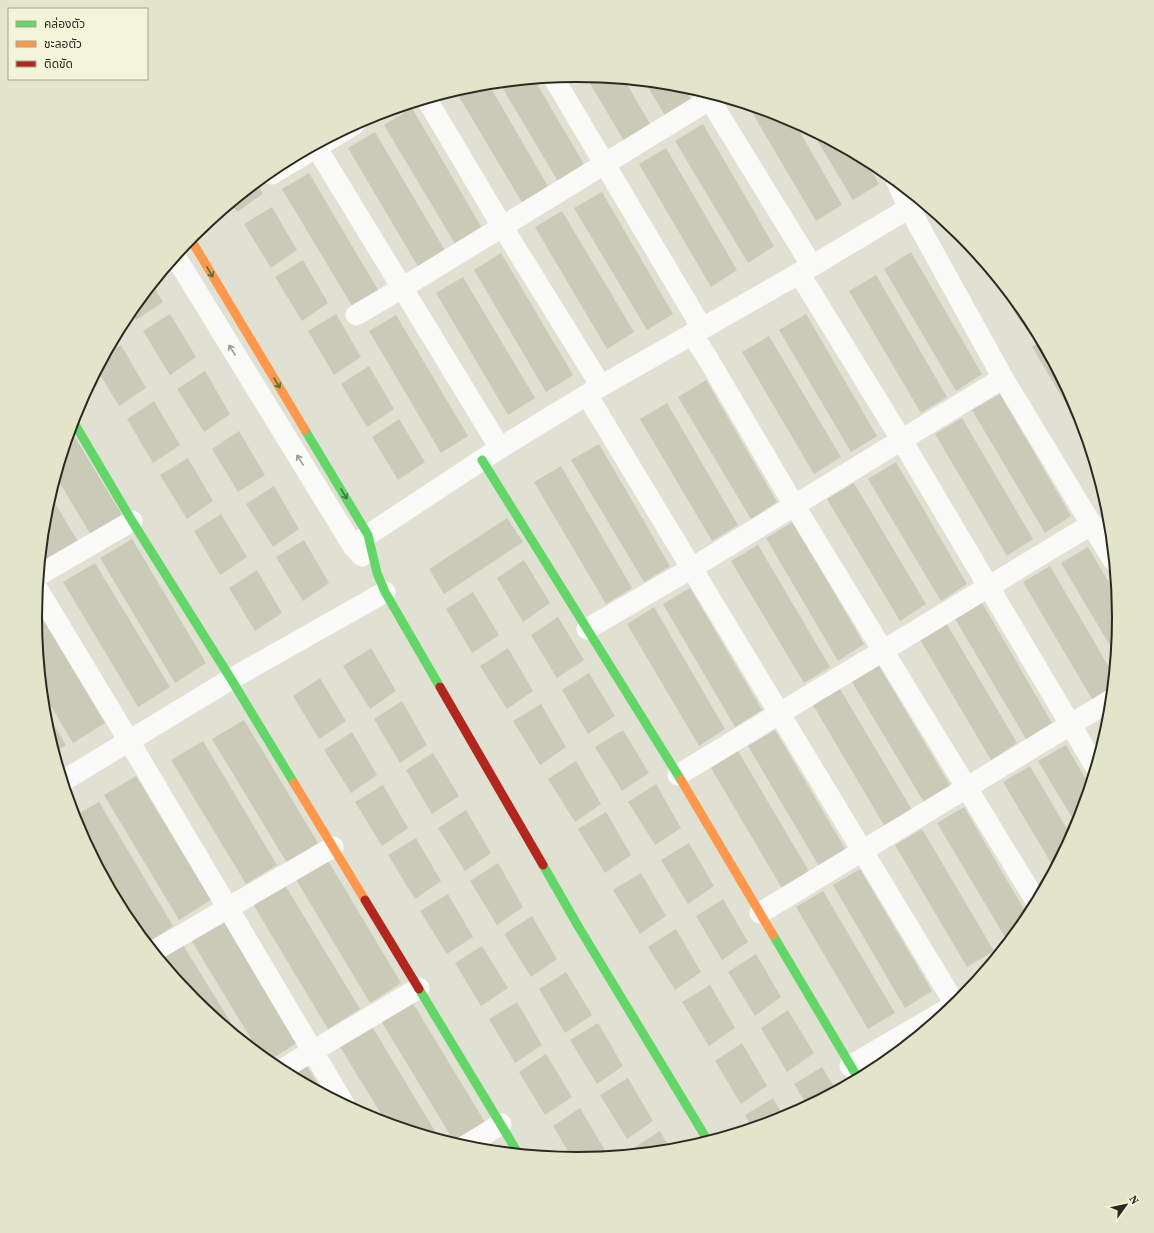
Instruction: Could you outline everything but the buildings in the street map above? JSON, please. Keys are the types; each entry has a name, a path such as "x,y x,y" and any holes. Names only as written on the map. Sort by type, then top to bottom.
{"street":[{"path":"556,83 604,164 697,331 708,359 794,505 1033,896"},
{"path":"356,315 604,164 706,98"},
{"path":"714,100 901,439 988,588 1092,761"},
{"path":"429,103 502,226 692,568 952,998"},
{"path":"318,149 500,448"},
{"path":"901,191 909,208 1003,378 1107,550"},
{"path":"361,541 500,448 594,390 806,269 909,208"},
{"path":"193,244 361,541 378,573 384,592 578,926 705,1135"},
{"path":"178,261 361,541"},
{"path":"587,629 692,568 1003,378"},
{"path":"77,428 132,521 231,679 515,1148"},
{"path":"482,460 678,775 854,1072 916,1031"},
{"path":"44,572 132,521"},
{"path":"678,775 1092,524"},
{"path":"67,779 231,679 384,592"},
{"path":"43,598 339,1095"},
{"path":"760,913 1104,704"},
{"path":"159,949 333,847"},
{"path":"288,1066 419,988"},
{"path":"473,1141 501,1124"}],"traffic: fast":[{"path":"77,428 132,521 294,783"},
{"path":"305,430 368,535 377,573 385,592 440,687"},
{"path":"482,460 681,780"},
{"path":"543,865 578,926 705,1135"},
{"path":"773,935 855,1073"},
{"path":"419,989 515,1148"}],"traffic: slow":[{"path":"194,244 305,430"},
{"path":"681,780 773,935"},
{"path":"294,783 365,900"}],"traffic: jam":[{"path":"440,687 543,865"},
{"path":"365,900 419,989"}]}
